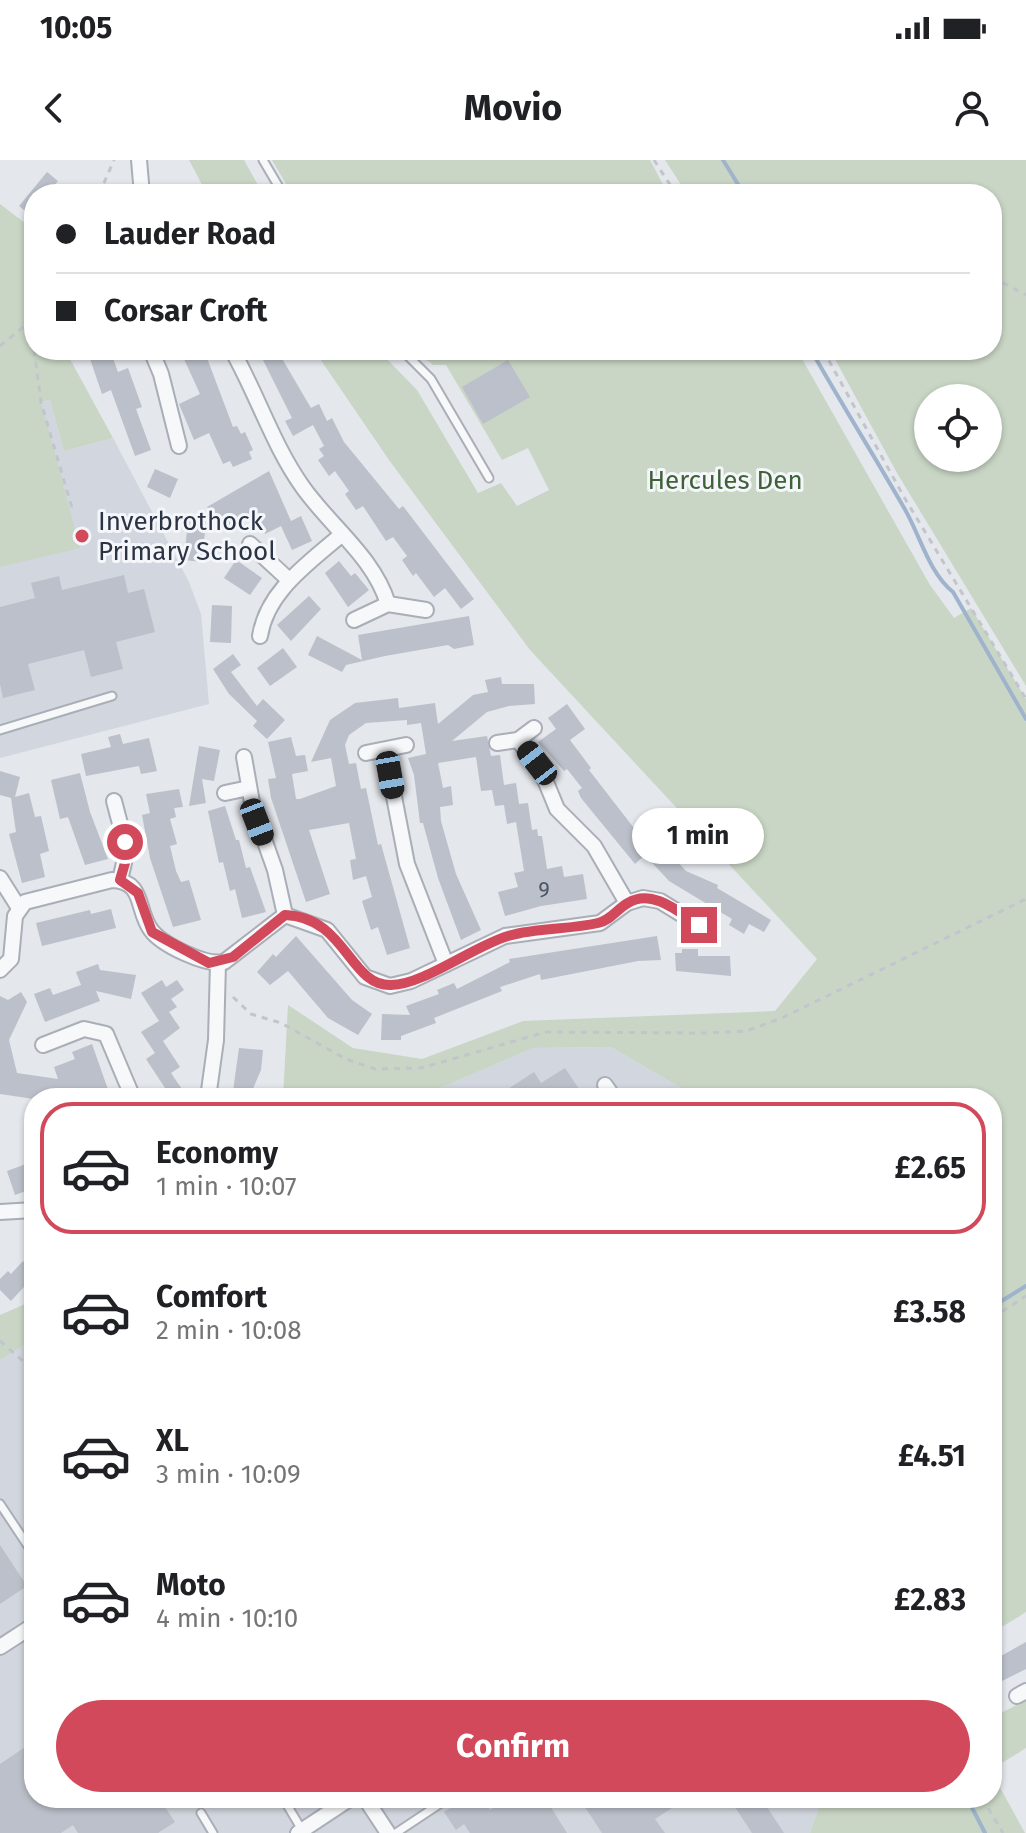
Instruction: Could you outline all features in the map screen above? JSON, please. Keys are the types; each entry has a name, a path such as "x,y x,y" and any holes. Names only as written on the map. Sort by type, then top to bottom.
{"street":[{"path":"139,160 141,184"},
{"path":"157,360 179,446"},
{"path":"237,360 294,473 380,581 388,604"},
{"path":"260,636 267,611 289,580 341,535"},
{"path":"250,544 289,580"},
{"path":"354,620 388,604 426,610"},
{"path":"497,743 518,740 534,728"},
{"path":"518,740 541,770 557,809 594,846 627,903"},
{"path":"366,753 406,745"},
{"path":"385,750 407,864 446,964"},
{"path":"244,757 257,822 275,870 285,915"},
{"path":"225,793 249,788"},
{"path":"114,801 127,850 120,880"},
{"path":"0,878 19,908"},
{"path":"0,970 15,950 13,924 19,908 32,899 120,880 138,893 152,932 200,960 218,963 233,957 285,915"},
{"path":"285,915 327,930 337,937 365,977 381,984 400,984 505,936 600,923 627,903 652,898 699,925"},
{"path":"210,1088 218,963"},
{"path":"43,1045 84,1029 106,1034 129,1088"},
{"path":"0,1212 24,1211"},
{"path":"0,1647 24,1631"},
{"path":"300,1832 336,1808"},
{"path":"372,1808 388,1833"}],"lane":[{"path":"263,160 277,184"},
{"path":"412,360 431,379 489,478"},
{"path":"0,730 112,696"},
{"path":"0,1504 24,1540"},
{"path":"288,1808 300,1832"},
{"path":"396,1833 434,1808"},
{"path":"201,1813 213,1833"}],"path":[{"path":"103,184 114,160"},
{"path":"654,160 670,184"},
{"path":"1002,282 1026,295"},
{"path":"0,346 24,328"},
{"path":"35,360 41,402 72,508"},
{"path":"829,360 904,497 1026,699"},
{"path":"219,983 251,1014 281,1023 346,1059 375,1069 421,1068 469,1056 509,1040 546,1032 746,1031 782,1018 1026,899"},
{"path":"1002,1312 1026,1296"},
{"path":"0,1341 24,1361"},
{"path":"988,1808 1003,1833"}],"shaded area":[{"name":"Inverbrothock Primary School","path":"50,400 64,451 113,438 189,582 201,614 209,704 0,758 0,413"},
{"path":"611,1047 681,1088 440,1088 533,1048"},
{"path":"24,1345 24,1808 819,1808 810,1833 0,1833 0,1360"}],"green space":[{"path":"189,160 244,160 257,184 202,184"},
{"path":"272,160 650,160 663,184 286,184"},
{"path":"665,160 1026,160 1026,686 897,473 835,360 1002,360 1002,184 681,184"},
{"path":"0,204 24,222 24,360 70,360 113,438 64,451 50,400 41,402 80,548 0,567"},
{"name":"Hercules Den","path":"321,360 388,360 417,390 478,493 501,483 517,506 549,490 528,448 502,460 446,365 433,365 427,360 803,360 930,585 954,618 971,608 1026,699 1026,1612 1002,1627 1002,1088 681,1088 611,1047 533,1048 440,1088 284,1088 288,1005 353,1048 422,1059 523,1021 775,1011 817,959 530,650 389,460"},
{"path":"24,1304 24,1345 0,1360 0,1315"},
{"path":"1026,1700 1026,1748 1002,1763 1002,1712"},
{"path":"1002,1791 1025,1833 810,1833 819,1808 1002,1808"}],"building":[{"path":"47,172 58,181 55,184 37,184"},
{"path":"90,360 114,360 118,372 128,368 142,407 136,409 151,450 135,456 111,390 102,394"},
{"path":"184,360 208,360 233,427 237,426 241,434 245,432 253,450 249,452 252,459 233,467 230,461 223,464 209,433 194,440 179,404 200,394"},
{"path":"263,360 283,360 311,408 319,404 327,421 332,418 344,442 399,509 403,506 474,599 461,609 445,588 434,597 402,560 407,556 393,537 386,541 363,506 356,510 345,494 349,491 335,471 329,476 318,460 324,456 319,449 324,446 313,425 293,436 285,421 292,418"},
{"path":"508,360 530,397 483,424 462,387"},
{"path":"155,469 178,479 170,498 147,487"},
{"path":"269,471 291,521 301,516 312,541 292,550 281,526 265,534 256,512 228,528 222,518 216,521 207,507"},
{"path":"188,520 206,521 202,562 184,560"},
{"path":"236,560 262,578 250,595 224,578"},
{"path":"339,561 351,576 355,573 369,590 348,607 325,573"},
{"path":"124,575 128,593 144,589 155,632 116,642 123,669 91,677 84,650 28,664 35,690 3,698 0,684 0,607 35,598 31,583 59,576 62,590"},
{"path":"309,596 321,609 291,641 277,625"},
{"path":"212,605 232,606 231,643 210,642"},
{"path":"469,616 474,645 454,649 448,645 385,656 346,665 342,672 308,655 317,636 362,660 358,635"},
{"path":"283,648 297,667 270,686 257,668"},
{"path":"233,654 241,665 231,672 257,706 263,699 285,720 267,739 253,726 257,721 229,694 213,669"},
{"path":"501,677 502,684 534,684 535,704 487,712 452,741 487,736 491,756 500,755 504,785 516,783 519,804 528,803 532,830 537,829 538,836 542,836 547,869 562,866 564,877 583,874 587,899 541,906 505,916 498,892 518,887 514,873 524,871 516,822 507,824 504,805 495,806 492,790 481,791 476,757 438,763 443,788 451,786 453,805 440,807 441,821 456,874 481,930 461,940 438,878 423,823 420,823 414,775 408,758 426,754 421,723 407,725 407,720 366,723 349,735 345,745 349,764 356,763 361,789 366,788 378,845 381,844 410,948 387,955 378,927 371,930 362,901 372,897 366,876 353,880 350,860 356,859 349,823 309,830 330,894 306,902 271,798 268,779 276,778 268,742 291,737 296,756 305,755 308,771 292,774 296,799 300,799 336,786 331,758 311,762 330,720 355,703 398,698 399,708 435,703 438,724 473,695 488,692 485,680"},
{"path":"567,704 585,729 570,740 637,832 644,825 663,848 677,835 688,847 675,859 686,871 718,885 717,888 771,920 764,932 749,924 744,934 729,925 732,919 669,881 645,855 635,864 581,798 578,791 582,788 567,769 564,771 538,742 556,729 548,718"},
{"path":"120,734 123,744 149,738 157,771 141,774 139,766 86,776 81,754 111,747 108,737"},
{"path":"199,746 220,750 214,781 202,779 206,803 189,806"},
{"path":"0,771 20,777 15,797 29,793 35,817 41,816 49,851 40,854 45,877 22,883 9,834 16,832 11,798 0,795"},
{"path":"80,773 90,812 108,859 85,865 68,817 60,819 51,780"},
{"path":"179,789 183,807 174,808 176,817 170,819 177,844 170,846 181,882 189,880 201,920 173,927 150,858 142,815 150,813 146,794"},
{"path":"225,806 246,868 250,867 266,912 242,918 235,889 230,891 223,862 219,863 208,811"},
{"path":"111,909 116,928 42,946 36,923 90,910 91,914"},
{"path":"296,936 352,1000 372,1014 358,1035 328,1018 288,971 270,985 257,972"},
{"path":"657,936 661,960 638,961 541,980 540,974 500,987 502,991 434,1018 436,1023 401,1036 401,1040 381,1040 382,1014 410,1015 406,1006 439,994 437,990 454,983 457,989 510,962 509,959"},
{"path":"682,949 698,949 698,956 730,956 731,976 676,971 675,953 682,953"},
{"path":"98,964 100,970 136,975 131,999 96,991 100,1001 45,1022 34,994 50,988 53,995 81,985 76,972"},
{"path":"162,980 166,987 177,980 184,990 171,999 177,1007 169,1012 180,1028 163,1041 180,1067 171,1073 181,1088 165,1088 146,1059 155,1053 141,1032 159,1021 141,993"},
{"path":"21,992 27,1002 9,1040 17,1073 58,1079 54,1067 75,1059 72,1052 92,1044 107,1088 24,1088 24,1098 0,1094 0,996 8,1000"},
{"path":"239,1048 263,1050 261,1070 253,1088 233,1088"},
{"path":"565,1068 578,1088 510,1088 534,1072 541,1083"},
{"path":"24,1165 24,1192 15,1195 7,1171"},
{"path":"23,1261 24,1287 11,1301 0,1290 0,1279 8,1271 11,1274"},
{"path":"0,1545 24,1581 24,1588 0,1604"},
{"path":"1026,1642 1026,1669 1002,1681 1002,1655"},
{"path":"24,1748 24,1808 166,1808 175,1822 158,1833 78,1833 73,1825 61,1833 0,1833 0,1764"},
{"path":"450,1808 551,1808 567,1833 470,1833 464,1824 456,1830 444,1812"},
{"path":"586,1808 672,1808 655,1819 665,1833 602,1833"},
{"path":"736,1808 768,1808 784,1833 752,1833"}],"waterway":[{"path":"723,160 738,184"},
{"path":"817,360 903,506 937,574 953,592 1026,719"},
{"path":"1002,1301 1026,1286"},
{"path":"972,1808 985,1833"}],"place":[{"name":"Inverbrothock Primary School","path":"82,536"}],"route":[{"path":"125,842 127,850 120,880 138,893 152,932 209,963 224,962 233,957 285,915 327,930 337,937 365,977 390,986 411,981 505,936 600,923 636,899 660,901 699,925"}]}
